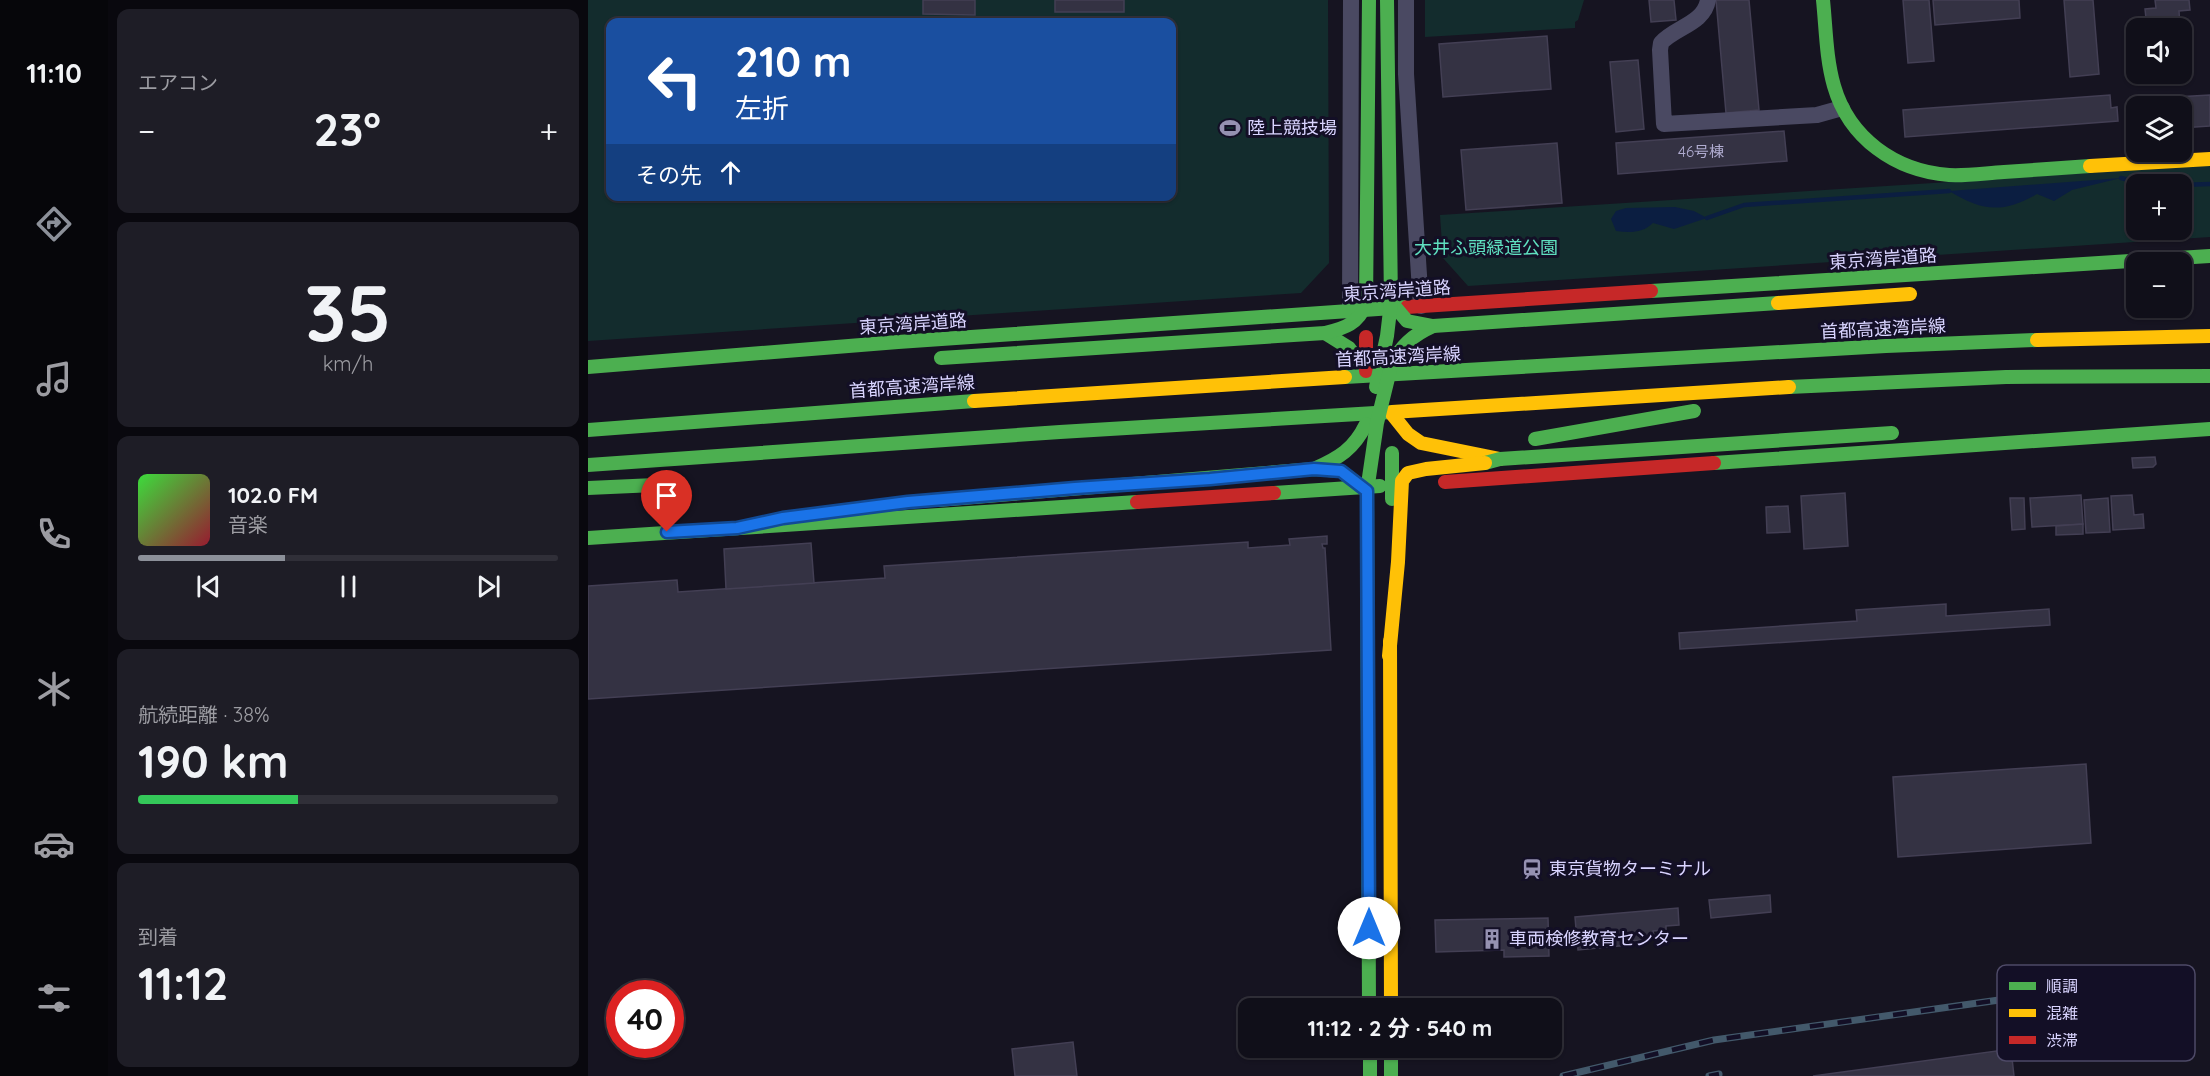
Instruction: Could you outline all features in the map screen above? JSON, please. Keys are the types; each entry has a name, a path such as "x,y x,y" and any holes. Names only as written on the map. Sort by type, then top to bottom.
{"main road":[{"path":"1314,469 1352,450 1359,441 1366,424 1373,396 1366,337 1369,0"},
{"path":"1367,491 1386,413 1391,366 1387,0"},
{"path":"1823,0 1829,63 1834,87 1842,108 1857,132 1880,153 1899,164 1930,174 1973,175 2210,159"},
{"name":"東京湾岸道路","path":"588,367 910,341 1421,306 2210,256"},
{"path":"1942,286 2017,269"},
{"path":"1391,302 1407,321 1432,326 1918,293"},
{"path":"1372,374 1387,336 1391,302"},
{"path":"936,358 1325,333 1340,330 1355,322 1361,317 1366,304"},
{"path":"1373,396 1405,342 1416,333 1432,326"},
{"path":"2058,339 2210,326"},
{"path":"1325,333 1344,342 1372,374"},
{"name":"首都高速湾岸線","path":"588,430 1064,394 1281,381 1874,347 2058,339 2210,336"},
{"path":"747,355 871,358"},
{"path":"588,465 1060,432 1887,381 2006,377 2210,377"},
{"path":"1096,379 1281,381"},
{"path":"1749,404 1866,387 1887,381"},
{"path":"1373,396 1411,439 1500,459"},
{"path":"1535,439 1703,410"},
{"path":"1386,413 1392,443 1389,656 1391,998"},
{"path":"1386,413 1392,443"},
{"path":"1366,424 1369,998"},
{"path":"2084,424 2167,432"},
{"path":"588,538 2210,429"},
{"path":"1389,656 1398,562 1402,481 1404,476 1417,470 1477,465 1500,459 1898,433"},
{"path":"933,500 1314,469 1341,471 1367,491"},
{"path":"588,488 655,485"},
{"path":"737,528 783,518 897,504"},
{"path":"1370,1058 1370,1076"},
{"path":"1391,1058 1391,1076"}],"street":[{"path":"1350,312 1351,0"},
{"path":"1406,0 1406,74 1421,306"},
{"path":"1708,0 1705,11 1661,43 1659,50 1664,124 1817,115 1842,108"}],"green space":[{"path":"588,0 1328,0 1329,263 1301,293 588,341"},
{"path":"1425,0 1584,0 1578,20 1575,22 1575,28 1425,37"},
{"name":"大井ふ頭緑道公園","path":"2210,165 2210,237 2192,238 2192,174 2126,174 2126,240 2165,240 1468,286 1443,258 1440,215"}],"water":[{"path":"2121,178 2072,190 2054,201 2037,194 2013,205 1992,208 1972,203 1949,191"},
{"path":"1675,207 1694,211 1707,218 1674,229 1653,223 1645,229 1631,232 1616,231 1611,219 1616,211 1626,208"}],"building":[{"path":"923,0 975,0 975,15 923,14"},
{"path":"1055,0 1124,0 1124,12 1055,12"},
{"path":"1649,0 1674,0 1676,20 1651,22"},
{"path":"1716,0 1749,0 1759,110 1726,113"},
{"path":"1903,0 1929,0 1934,61 1908,63"},
{"path":"1933,0 2019,0 2020,18 1935,25"},
{"path":"2064,0 2093,0 2099,74 2070,77"},
{"path":"2155,0 2189,0 2190,10 2179,11 2179,18 2146,18 2145,9 2156,8"},
{"path":"1547,36 1551,89 1443,97 1439,44"},
{"path":"1638,60 1644,129 1616,132 1610,62"},
{"path":"2110,95 2111,108 2117,107 2118,121 1905,137 1903,110"},
{"path":"2210,95 2210,126 2192,127 2192,96"},
{"path":"1784,131 1787,161 1618,174 1616,143"},
{"path":"1557,143 1562,203 1466,210 1461,150"},
{"path":"2155,457 2156,464 2153,467 2133,468 2132,458"},
{"path":"1845,493 1848,546 1804,549 1801,496"},
{"path":"2081,495 2083,524 2032,527 2030,498"},
{"path":"2132,495 2134,515 2143,514 2144,528 2113,530 2111,496"},
{"path":"2010,498 2024,498 2025,529 2012,530"},
{"path":"2108,498 2110,532 2086,533 2084,500"},
{"path":"1788,506 1790,532 1767,533 1766,507"},
{"path":"2083,524 2083,534 2056,535 2056,526"},
{"path":"1327,536 1327,544 1322,544 1325,548 1331,650 588,699 588,586 677,580 678,592 885,578 884,566 1248,542 1248,548 1290,545 1289,539"},
{"path":"811,543 814,583 726,589 724,549"},
{"path":"1946,604 1946,616 2049,609 2050,625 1680,649 1679,633 1857,621 1856,610"},
{"path":"2086,764 2091,843 1898,857 1893,777"},
{"path":"1770,895 1771,912 1711,918 1709,900"},
{"path":"1678,908 1679,925 1666,926 1666,930 1653,931 1654,935 1641,936 1642,940 1629,941 1629,945 1578,950 1577,937 1570,938 1569,930 1576,929 1575,917"},
{"name":"車両検修教育センター","path":"1548,918 1549,956 1504,957 1504,950 1436,952 1435,920"},
{"path":"1073,1042 1077,1076 1015,1076 1012,1049"},
{"path":"1997,1051 1997,1061 2012,1061 2014,1076 1813,1076"}],"waterway":[{"path":"2121,178 2126,179"},
{"path":"2192,185 2210,184"},
{"path":"1707,218 1744,205 1949,191"}],"railway":[{"path":"1563,1076 1714,1040 1997,1000"},
{"path":"1709,1076 1719,1074"}],"traffic: fast":[{"path":"1366,304 1369,0"},
{"path":"1387,0 1391,302"},
{"path":"1823,0 1829,65 1841,105 1863,136 1893,159 1910,167 1949,175 2090,166"},
{"path":"1651,291 2210,256"},
{"path":"1391,302 1407,321 1433,326 1778,303"},
{"path":"1376,387 1387,336 1391,302"},
{"path":"941,358 1325,333 1355,321 1366,304"},
{"path":"588,367 898,342 1407,307"},
{"path":"1391,366 1408,342 1433,326"},
{"path":"1325,333 1349,348 1366,371"},
{"path":"1345,377 1886,346 2037,340"},
{"path":"1367,491 1377,423 1391,366"},
{"path":"1789,387 2006,377 2210,376"},
{"path":"588,430 974,401"},
{"path":"1535,439 1694,411"},
{"path":"588,465 1060,432 1392,412"},
{"path":"1314,469 1345,452 1366,424"},
{"path":"1714,463 2210,429"},
{"path":"1485,463 1500,459 1892,433"},
{"path":"1392,453 1392,499"},
{"path":"938,500 1314,469 1341,471 1367,491"},
{"path":"588,488 655,485"},
{"path":"1274,493 1380,486"},
{"path":"1367,491 1369,998"},
{"path":"588,538 1137,502"},
{"path":"1370,1058 1370,1076"},
{"path":"1391,1058 1391,1076"}],"traffic: slow":[{"path":"2090,166 2210,159"},
{"path":"1778,303 1910,294"},
{"path":"2037,340 2210,336"},
{"path":"974,401 1345,377"},
{"path":"1392,412 1789,387"},
{"path":"1392,414 1408,434 1421,443 1500,459"},
{"path":"1389,656 1398,562 1402,481 1408,473 1426,469 1485,463"},
{"path":"1390,641 1391,998"}],"traffic: jam":[{"path":"1407,307 1651,291"},
{"path":"1366,337 1366,371"},
{"path":"1445,482 1714,463"},
{"path":"1137,502 1274,493"}],"place":[{"name":"陸上競技場","path":"1230,128"},
{"name":"東京貨物ターミナル","path":"1532,869"},
{"name":"車両検修教育センター","path":"1492,939"}],"route":[{"path":"667,532 737,528 783,518 908,502 1314,469 1341,471 1367,491 1369,928"}]}
